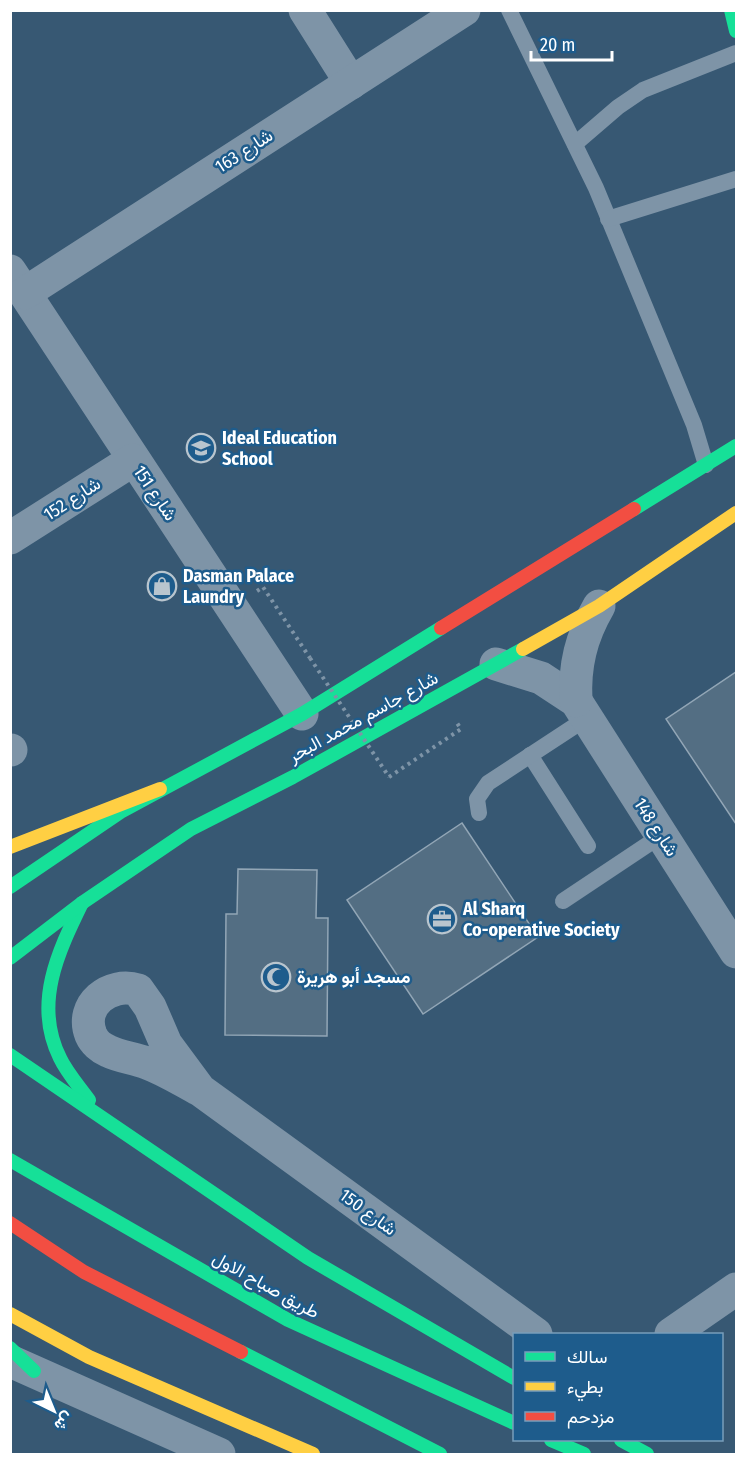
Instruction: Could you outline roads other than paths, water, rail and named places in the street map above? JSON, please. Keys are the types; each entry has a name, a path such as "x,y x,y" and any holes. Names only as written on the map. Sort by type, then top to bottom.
{"main road":[{"path":"731,10 736,31"},
{"name":"شارع جاسم محمد البحر","path":"10,887 63,849 160,789 249,745 302,714 736,446"},
{"name":"شارع جاسم محمد البحر","path":"10,958 82,903 191,830 599,606 736,513"},
{"path":"682,549 726,539"},
{"path":"10,847 160,789"},
{"path":"82,903 55,958 47,991 49,1026 59,1056 98,1114"},
{"path":"10,1055 308,1258 513,1377"},
{"name":"طريق صباح الاول","path":"10,1160 288,1320 513,1423"},
{"path":"10,1223 84,1272 440,1455"},
{"path":"10,1314 89,1357 313,1455"},
{"path":"10,1348 22,1366"},
{"path":"553,1441 584,1455"},
{"path":"623,1441 647,1455"}],"street":[{"path":"305,10 351,83"},
{"name":"شارع 163","path":"18,282 351,83 464,10"},
{"name":"شارع 151","path":"18,282 302,714"},
{"name":"شارع 152","path":"10,538 133,460"},
{"path":"581,709 579,653 589,624 599,606"},
{"name":"شارع 148","path":"496,664 541,678 581,709 736,952"},
{"name":"شارع 150","path":"200,1090 533,1333"},
{"path":"674,1333 736,1289"},
{"path":"22,1366 219,1455"}],"lane":[{"path":"509,10 575,144 608,219 694,425 706,465"},
{"path":"575,144 618,107 643,90 736,53"},
{"path":"608,219 736,178"},
{"path":"479,813 477,799 488,783 530,755 581,709"},
{"path":"530,755 588,846"},
{"path":"563,901 662,836"}],"place":[{"name":"Ideal Education School","path":"201,448"},
{"name":"Dasman Palace Laundry","path":"162,586"},
{"name":"Al Sharq Co-operative Society","path":"442,919"},
{"name":"مسجد أبو هريرة","path":"276,977"}]}
